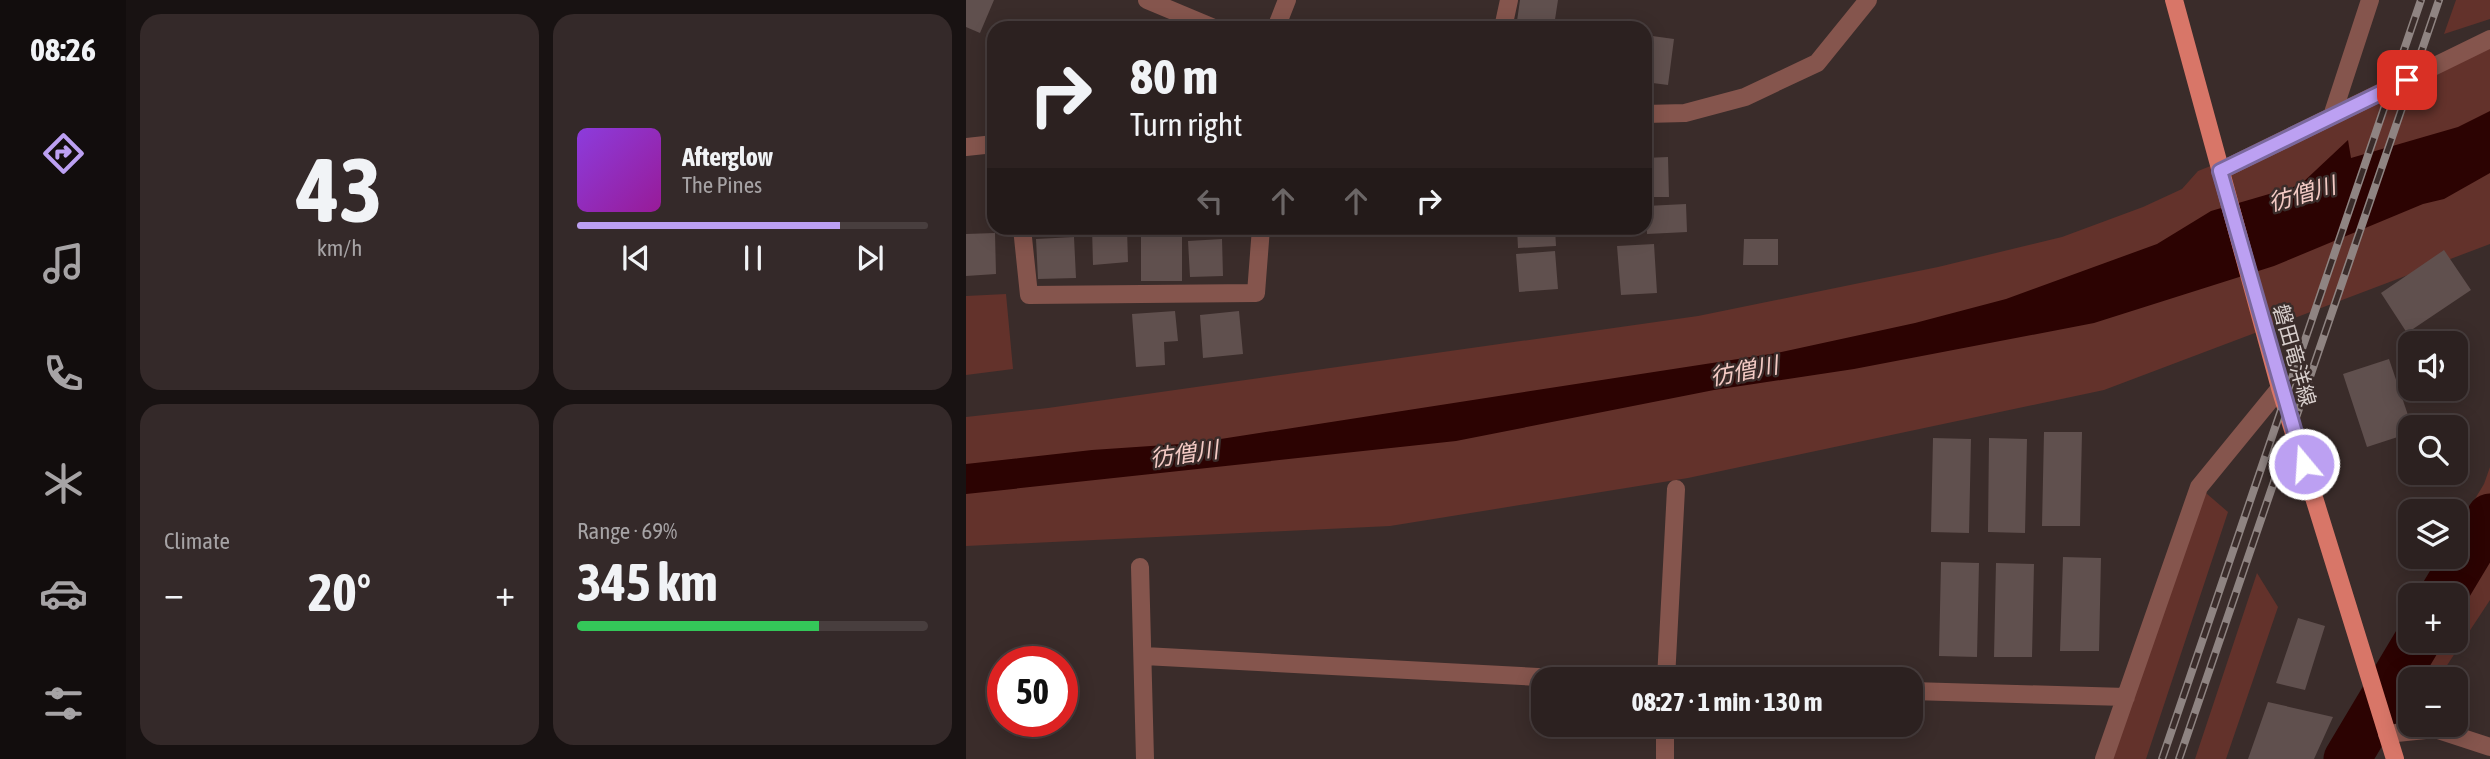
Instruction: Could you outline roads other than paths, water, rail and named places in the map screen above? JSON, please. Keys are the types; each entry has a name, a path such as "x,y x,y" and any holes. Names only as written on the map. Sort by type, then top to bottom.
{"main road":[{"name":"磐田竜洋線","path":"2174,0 2280,388 2369,668 2395,759"}],"street":[{"path":"1147,0 1196,21"},
{"path":"1279,21 1287,0"},
{"path":"1504,21 1509,0"},
{"path":"1652,114 1685,113 1745,97 1817,62 1868,0"},
{"path":"2333,116 2370,0"},
{"path":"2220,171 2490,39"},
{"path":"966,147 987,145"},
{"path":"1024,235 1029,295 1256,293 1260,235"},
{"path":"2105,759 2199,487 2280,388"},
{"path":"1666,667 1676,489"},
{"path":"1140,567 1145,759"},
{"path":"1144,656 1531,677"},
{"path":"1923,691 2126,697"},
{"path":"2387,734 2435,729 2490,747"},
{"path":"1665,737 1665,759"}],"water":[{"name":"彷僧川","path":"2490,111 2490,173 2444,199 2423,204 2274,266 2094,323 1854,369 1714,390 1456,441 966,494 966,464 1092,450 1195,443 1777,353 1915,323 2006,299 2157,244 2211,211 2300,185 2348,140 2351,158 2458,127"}],"waterway":[{"path":"2450,583 2490,517"},
{"path":"2347,759 2410,653"}],"railway":[{"path":"2162,759 2421,0"},
{"path":"2179,759 2439,0"}]}
